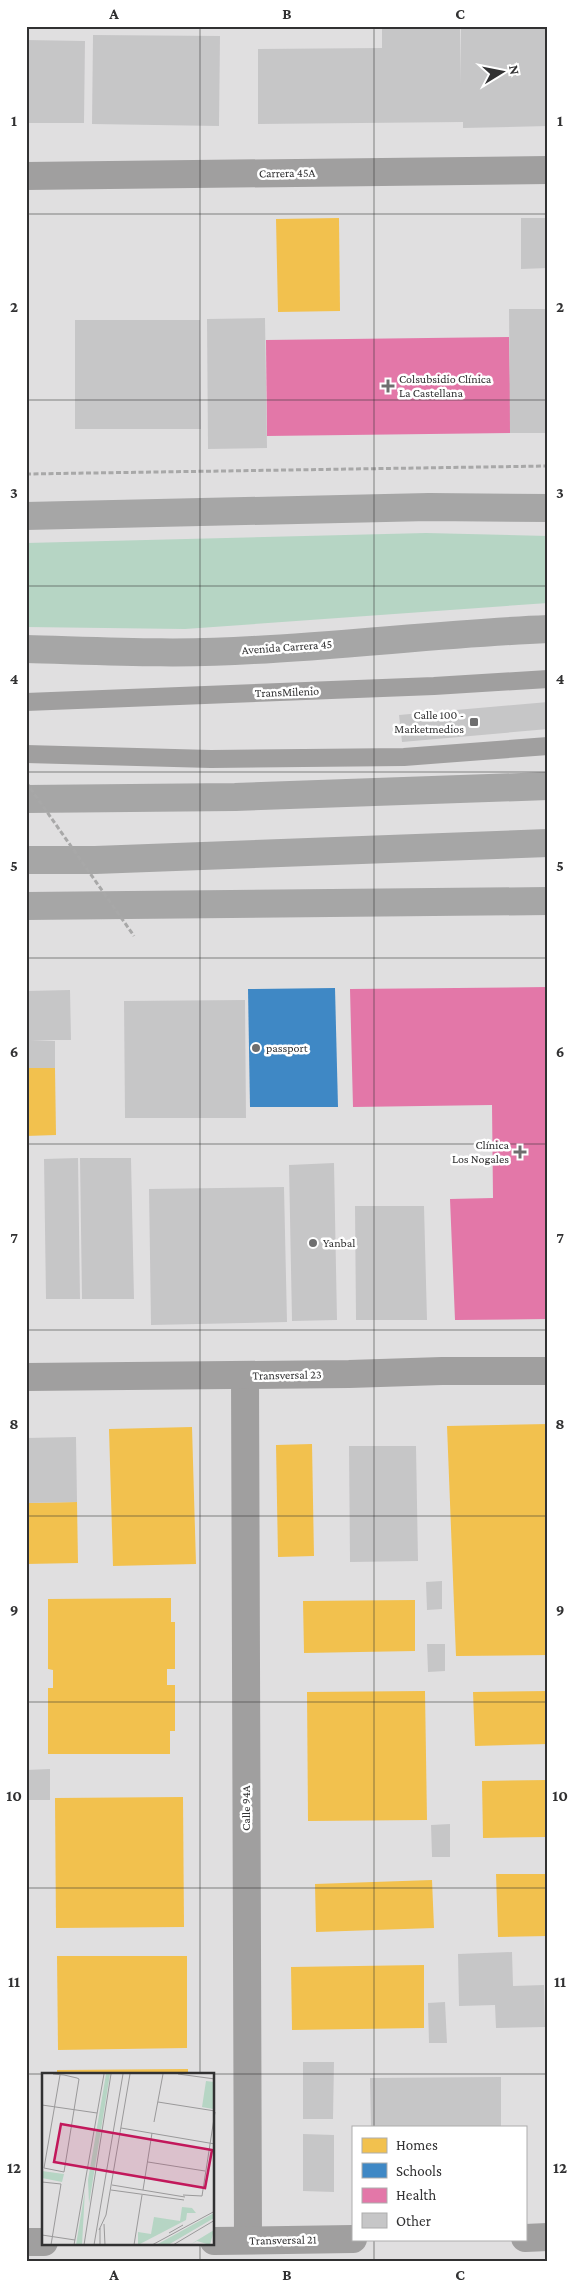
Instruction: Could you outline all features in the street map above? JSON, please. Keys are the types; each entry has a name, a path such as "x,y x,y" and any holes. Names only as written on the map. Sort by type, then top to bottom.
{"highway":[{"path":"26,516 429,507 548,508"},
{"name":"Avenida Carrera 45","path":"26,649 146,652 252,650 465,633 548,629"},
{"path":"26,799 235,797 548,786"},
{"path":"26,860 95,860 548,842"},
{"path":"26,906 548,901"}],"street":[{"name":"Carrera 45A","path":"26,176 548,170"},
{"name":"Transversal 23","path":"26,1377 548,1371"},
{"name":"Calle 94A","path":"245,1375 248,2240"},
{"path":"526,2238 548,2237"},
{"name":"Transversal 21","path":"215,2240 352,2239"},
{"path":"26,2242 42,2242"}],"lane":[{"name":"TransMilenio","path":"26,702 434,686 548,679"},
{"path":"26,754 210,759 404,757 548,746"}],"path":[{"path":"26,474 548,466"},
{"path":"26,782 134,936"}],"green space":[{"path":"426,533 548,536 548,603 185,629 26,627 26,543"}],"building: Homes":[{"path":"339,218 340,311 278,312 276,219"},
{"path":"26,1068 55,1068 56,1135 26,1136"},
{"path":"548,1424 548,1655 456,1656 447,1426"},
{"path":"192,1427 196,1564 113,1566 109,1429"},
{"path":"312,1444 314,1556 278,1557 276,1445"},
{"path":"77,1502 78,1563 26,1564 26,1503"},
{"path":"171,1598 171,1622 175,1622 175,1669 167,1669 167,1685 175,1685 175,1731 170,1731 170,1754 48,1754 48,1688 53,1688 53,1670 48,1669 48,1599"},
{"path":"415,1600 415,1651 304,1653 303,1601"},
{"path":"425,1691 427,1820 308,1821 307,1692"},
{"path":"548,1691 548,1744 475,1746 473,1692"},
{"path":"548,1780 548,1837 483,1838 482,1781"},
{"path":"183,1797 184,1927 56,1928 55,1798"},
{"path":"496,1874 548,1874 548,1936 498,1937"},
{"path":"432,1880 434,1928 316,1932 315,1884"},
{"path":"57,1956 187,1956 187,2048 58,2050"},
{"path":"424,1965 424,2028 292,2030 291,1967"},
{"path":"188,2069 188,2073 57,2073 57,2070"}],"building: Schools":[{"path":"335,988 338,1107 250,1107 248,989"}],"building: Health":[{"name":"Colsubsidio Clínica La Castellana","path":"509,337 511,433 267,436 266,340"},
{"name":"Clínica Los Nogales","path":"548,987 548,1319 455,1320 450,1199 493,1198 492,1105 353,1107 350,989"}],"building: Other":[{"path":"382,26 460,26 461,85 461,26 548,26 548,126 463,128 463,122 258,124 258,49 382,48"},
{"path":"93,35 220,36 219,126 92,124"},
{"path":"26,40 85,41 84,123 26,123"},
{"path":"521,218 548,218 548,268 521,269"},
{"path":"509,309 548,309 548,433 510,433"},
{"path":"265,318 267,448 208,449 207,319"},
{"path":"75,320 200,320 201,429 75,429"},
{"name":"Calle 100 - Marketmedios","path":"548,702 548,729 402,742 399,715"},
{"path":"70,990 71,1040 31,1040 55,1041 55,1068 26,1068 26,991"},
{"path":"245,1000 246,1118 125,1118 124,1001"},
{"path":"78,1158 80,1299 46,1299 44,1159"},
{"path":"80,1158 131,1158 134,1299 82,1299"},
{"name":"Yanbal","path":"334,1163 337,1320 292,1321 289,1165"},
{"path":"284,1187 287,1322 151,1325 149,1189"},
{"path":"355,1206 424,1206 427,1320 356,1320"},
{"path":"76,1437 77,1502 26,1503 26,1438"},
{"path":"349,1446 416,1446 418,1561 350,1562"},
{"path":"442,1581 442,1609 427,1610 426,1582"},
{"path":"427,1644 445,1644 445,1671 428,1672"},
{"path":"50,1769 50,1800 27,1800 26,1770"},
{"path":"450,1824 450,1857 432,1857 431,1825"},
{"path":"512,1952 513,1986 544,1985 545,2027 496,2028 495,2005 459,2006 458,1954"},
{"path":"445,2002 447,2043 429,2043 428,2003"},
{"path":"303,2062 334,2062 333,2119 303,2119"},
{"path":"501,2077 501,2126 371,2126 370,2078"},
{"path":"303,2134 334,2135 334,2192 303,2191"}],"place":[{"name":"Colsubsidio Clínica La Castellana","path":"388,386"},
{"name":"Calle 100 - Marketmedios","path":"474,722"},
{"name":"passport","path":"256,1048"},
{"name":"Clínica Los Nogales","path":"520,1152"},
{"name":"Yanbal","path":"313,1243"}]}
